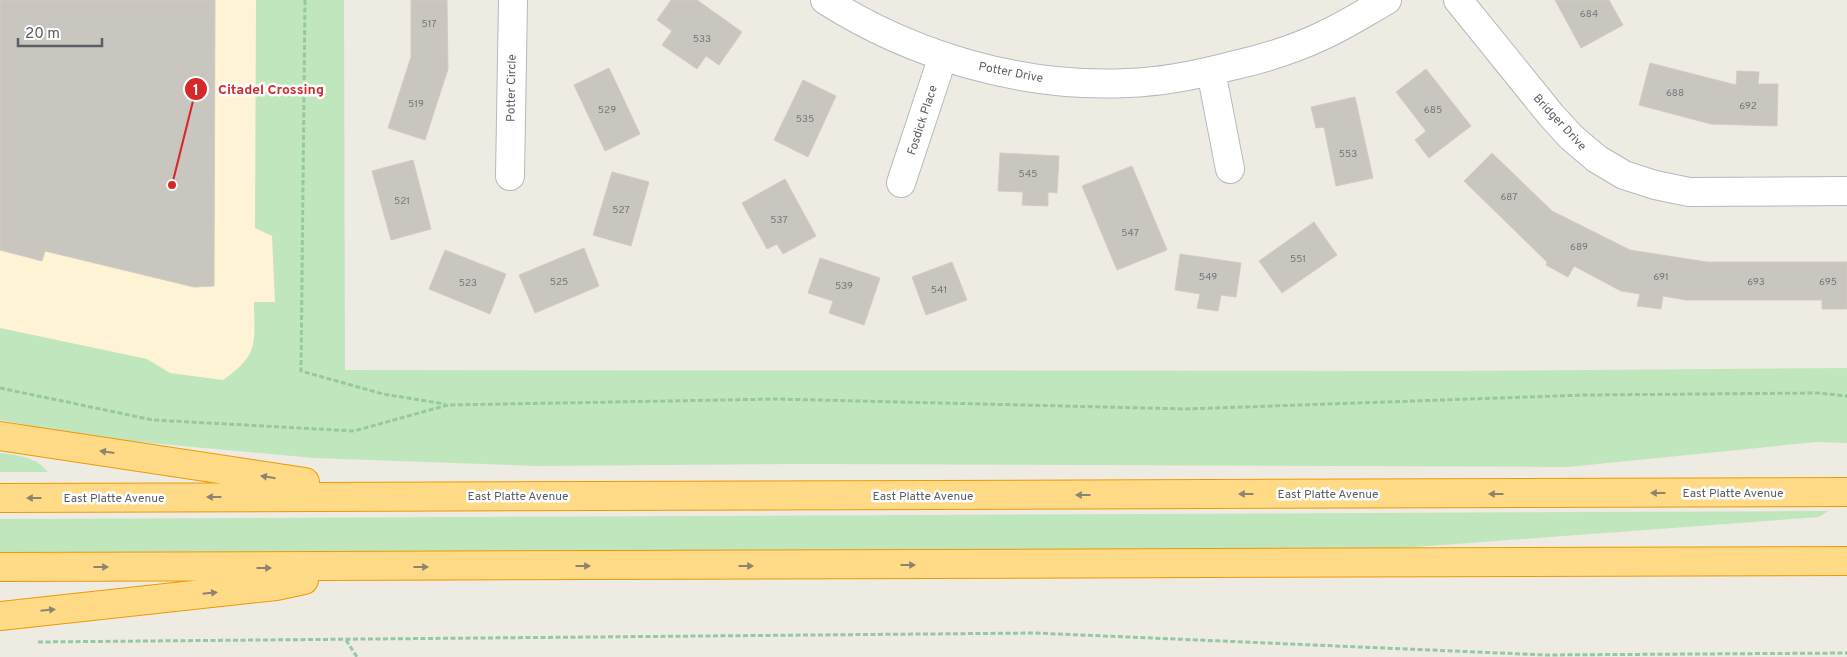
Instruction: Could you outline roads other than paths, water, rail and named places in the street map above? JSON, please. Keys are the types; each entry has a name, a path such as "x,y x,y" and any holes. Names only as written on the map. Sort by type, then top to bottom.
{"highway":[{"path":"0,423 54,445"},
{"path":"0,436 278,479 420,495"},
{"name":"East Platte Avenue","path":"0,498 420,495 625,497 1847,492"},
{"path":"0,567 372,568 1847,561"},
{"path":"0,616 276,586 372,568"}],"street":[{"name":"Potter Circle","path":"510,176 513,0"},
{"name":"Potter Drive","path":"825,0 902,40 943,56 988,70 1020,76 1126,84 1211,71 1251,62 1324,36 1387,0"},
{"name":"Bridger Drive","path":"1458,0 1551,116 1571,137 1597,159 1624,175 1655,185 1689,192 1847,191"},
{"name":"Fosdick Place","path":"901,183 943,56"},
{"path":"1211,71 1230,169"}],"place":[{"name":"Citadel Crossing","path":"172,185"}]}
